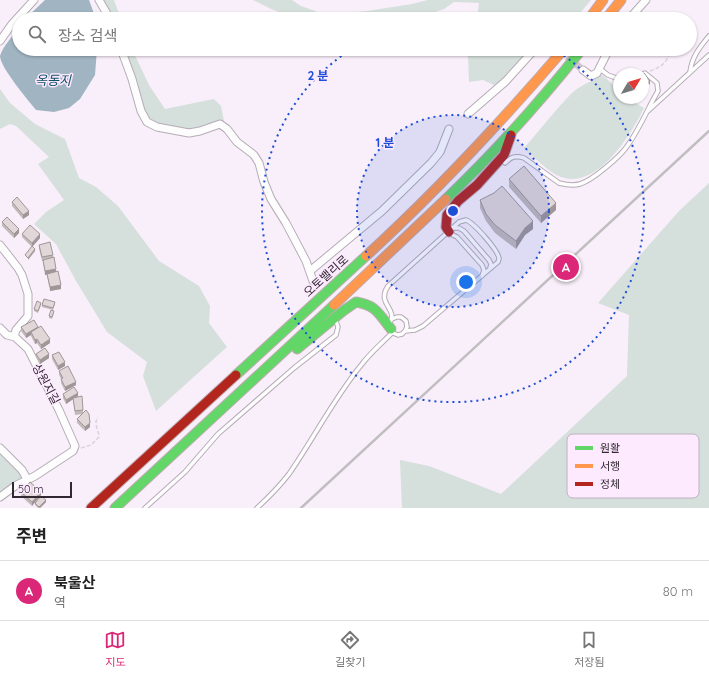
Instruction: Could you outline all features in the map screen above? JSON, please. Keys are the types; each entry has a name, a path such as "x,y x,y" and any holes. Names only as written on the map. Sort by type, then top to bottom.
{"highway":[{"path":"594,12 603,0"},
{"path":"612,12 621,0"},
{"name":"오토밸리로","path":"90,508 377,246 457,168 520,100 558,56"},
{"path":"115,508 374,268 474,172 551,88 576,56"},
{"path":"449,231 446,227 447,215 458,201 477,184 504,155 514,128"},
{"path":"231,400 356,302 368,304 378,312 392,331"}],"street":[{"path":"23,12 34,0"},
{"path":"99,0 106,12"},
{"path":"635,12 646,0"},
{"path":"0,41 12,24"},
{"path":"124,56 141,111 147,122 157,127 189,133 200,132 220,124 227,129 237,142 254,155 259,162 264,182 271,199 286,222 310,271 313,281"},
{"path":"468,114 506,81 529,56"},
{"path":"584,70 589,75 594,76 600,69 606,56"},
{"path":"310,271 382,211 431,162 440,152 449,130"},
{"path":"0,245 18,268 22,275 28,294 28,316 16,330 15,337"},
{"name":"상원지길","path":"0,328 7,335 15,337 28,350 70,432 75,448"},
{"path":"0,448 22,470 27,479"},
{"path":"0,497 15,486 42,472 73,451 75,448"}],"lane":[{"path":"697,51 709,36"},
{"path":"645,113 709,55"},
{"path":"690,72 694,56"},
{"path":"600,69 613,77"},
{"path":"501,167 509,159 514,156 518,156 528,160 559,182 570,185 582,183 592,178 621,154 628,145 658,91 658,86 654,80 649,76"},
{"path":"457,225 453,218 454,211 491,176"},
{"path":"462,221 469,221 498,253 499,259 490,269 424,326 415,330 405,331 398,335 392,331 390,323 392,319 390,310 384,300 384,295 388,286 457,225 462,221"},
{"path":"449,231 459,228 464,231 489,260 491,264 490,269"},
{"path":"449,231 457,237 482,265 484,270 481,276"},
{"path":"392,319 401,317 406,322 407,326 405,331"},
{"path":"145,508 185,472 218,434 294,368 336,335 338,327 336,320"},
{"path":"257,508 272,494 289,473 361,364 392,331"}],"path":[{"path":"649,71 657,69 665,63 668,56"},
{"path":"75,448 87,446 97,440 99,435 96,420 98,417"}],"shaded area":[{"path":"101,0 114,0 118,12 107,12"},
{"path":"253,0 292,0 301,6 318,12 279,12"},
{"path":"428,0 591,0 581,12 478,12 479,3 454,2 444,9 435,12 357,12 412,4"},
{"path":"125,56 135,56 149,85 165,109 214,99 221,106 224,121 221,124 188,131 153,123 145,116"},
{"path":"468,56 524,56 496,86 483,80 469,82"},
{"path":"600,74 613,85 613,104 637,104 644,108 622,145 600,168 587,176 574,179 561,177 546,168 524,148 572,93"},
{"path":"0,89 10,103 35,124 65,139 79,178 96,187 118,206 159,261 199,286 210,306 209,323 227,347 156,411 143,376 147,362 107,332 76,281 56,244 34,224 46,212 64,200 38,164 49,157 16,126 10,124 0,129"},
{"path":"709,183 709,508 402,508 400,460 429,466 501,494 627,376 629,315 598,303 679,211"},
{"path":"0,450 21,472 23,478 0,494"}],"water":[{"path":"45,0 89,0 93,12 32,12"},
{"name":"옥동지","path":"12,37 12,56 96,56 95,75 80,99 69,108 54,112 36,110 4,68 0,56"}],"building":[{"path":"524,166 556,203 541,216 509,179"},
{"path":"502,186 533,221 525,228 516,241 495,225 486,214 480,200 494,193"},
{"path":"17,197 29,211 23,215 12,202"},
{"path":"7,217 19,229 14,234 2,222"},
{"path":"30,225 40,234 32,243 22,234"},
{"path":"50,242 53,255 42,257 39,245"},
{"path":"32,246 35,249 28,258 25,255"},
{"path":"54,257 56,269 45,271 43,260"},
{"path":"58,271 61,285 50,287 47,274"},
{"path":"44,299 55,302 53,308 42,305"},
{"path":"37,301 41,303 38,311 34,309"},
{"path":"51,310 54,311 52,317 49,316"},
{"path":"34,320 38,327 26,334 21,327"},
{"path":"41,326 50,339 41,345 37,339 35,340 31,332"},
{"path":"45,348 49,354 40,360 36,354"},
{"path":"59,352 65,362 58,366 52,355"},
{"path":"68,366 76,382 65,387 61,379 63,378 59,371"},
{"path":"74,387 78,393 66,400 63,394"},
{"path":"82,396 83,410 75,411 73,398"},
{"path":"86,410 89,414 90,423 85,427 77,419"},
{"path":"30,482 41,492 32,502 21,492"},
{"path":"41,496 46,500 39,507 35,503"}],"tunnel":[{"path":"566,56 583,70"}],"railway":[{"path":"301,508 709,131"}],"traffic: fast":[{"path":"446,199 517,126 576,56"},
{"path":"236,375 366,256"},
{"path":"297,349 356,302 363,303 373,308 391,329"},
{"path":"115,508 334,305"}],"traffic: slow":[{"path":"594,12 603,0"},
{"path":"612,12 621,0"},
{"path":"366,256 468,155 517,103 558,56"},
{"path":"334,305 446,199"}],"traffic: jam":[{"path":"449,232 446,227 447,215 458,201 477,185 504,155 511,135"},
{"path":"91,508 236,375"}],"place":[{"name":"북울산","path":"566,267"}]}
